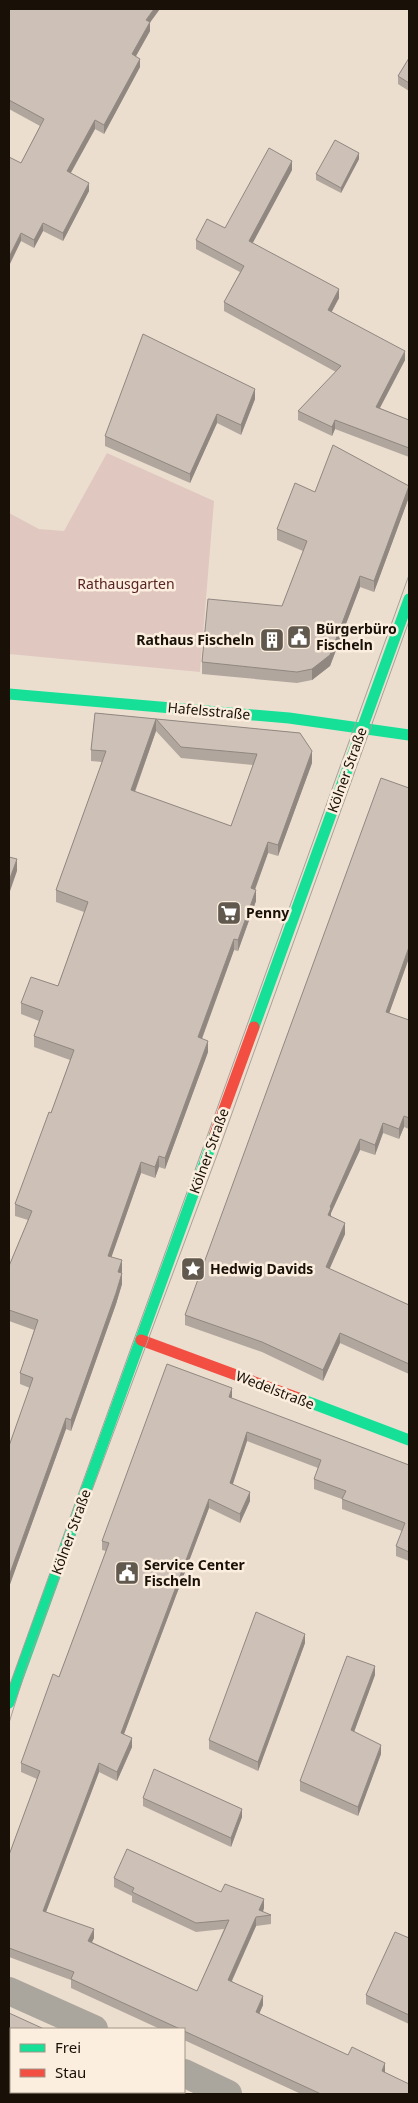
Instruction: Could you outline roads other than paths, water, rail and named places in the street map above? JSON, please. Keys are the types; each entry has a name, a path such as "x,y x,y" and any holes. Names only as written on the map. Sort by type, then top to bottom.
{"main road":[{"name":"Kölner Straße","path":"9,1703 409,599"},
{"name":"Hafelsstraße","path":"9,694 289,718 409,735"},
{"name":"Wedelstraße","path":"141,1340 409,1440"}],"street":[{"path":"9,1991 92,2028"},
{"path":"185,2073 228,2094"}],"tram line":[{"path":"9,1687 409,575"},
{"path":"9,1723 28,1662 217,1155 409,621"}],"place":[{"name":"Bürgerbüro Fischeln","path":"299,637"},
{"name":"Rathaus Fischeln","path":"272,640"},
{"name":"Penny","path":"229,913"},
{"name":"Hedwig Davids","path":"193,1269"},
{"name":"Service Center Fischeln","path":"127,1573"}],"park label":[{"name":"Rathausgarten","path":"126,584"}]}
